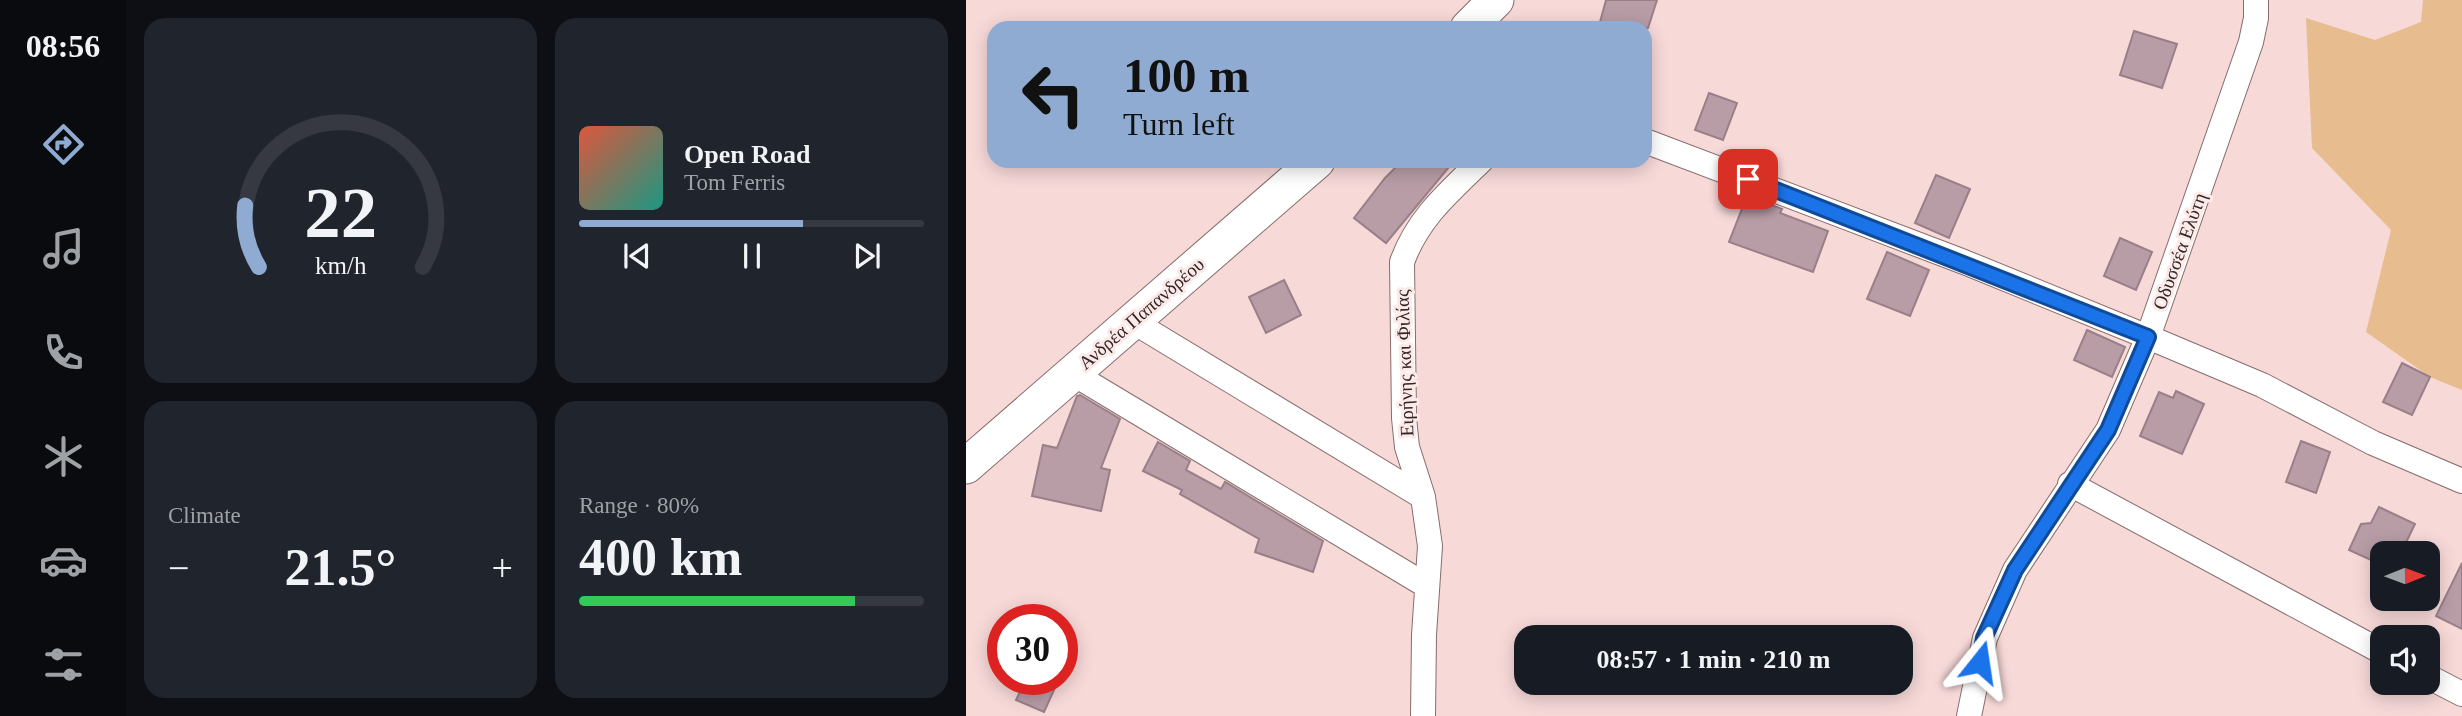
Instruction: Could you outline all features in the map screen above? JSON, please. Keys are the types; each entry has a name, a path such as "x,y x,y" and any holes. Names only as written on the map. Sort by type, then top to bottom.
{"main road":[{"name":"Ανδρέα Παπανδρέου","path":"966,466 1309,168"}],"street":[{"name":"Οδυσσέα Ελύτη","path":"1969,716 1984,638 2015,570 2108,430 2148,337 2251,41 2256,18 2256,0"},
{"path":"1652,144 1939,253 2148,337 2262,385 2373,443 2462,481"},
{"name":"Ειρήνης και Φιλίας","path":"1423,716 1430,547 1423,497 1407,447 1404,418 1402,262 1411,237 1425,217 1473,168"},
{"path":"1132,321 1423,497"},
{"path":"1072,373 1427,586"},
{"path":"2070,484 2370,646"},
{"path":"2440,683 2462,694"}],"shaded area":[{"path":"2423,0 2462,0 2462,390 2430,377 2366,332 2391,230 2312,148 2306,18 2375,40 2421,22"}],"building":[{"path":"1606,0 1657,0 1650,21 1600,21"},
{"path":"2134,31 2177,44 2162,88 2120,75"},
{"path":"1709,93 1737,103 1723,140 1695,130"},
{"path":"1395,168 1448,168 1386,243 1354,218"},
{"path":"1936,175 1970,189 1949,238 1915,223"},
{"path":"1747,196 1782,209 1780,213 1828,231 1813,272 1729,242"},
{"path":"2120,238 2152,252 2136,290 2104,276"},
{"path":"1887,252 1929,270 1910,316 1867,299"},
{"path":"1284,280 1301,315 1266,333 1249,297"},
{"path":"2087,330 2125,347 2112,377 2074,360"},
{"path":"2402,363 2430,377 2412,415 2383,402"},
{"path":"2176,391 2204,404 2182,454 2140,436 2159,392 2173,398"},
{"path":"1080,395 1120,419 1101,468 1110,470 1101,511 1032,496 1043,445 1057,448 1077,396"},
{"path":"2301,441 2330,452 2316,493 2286,482"},
{"path":"1158,442 1190,461 1186,470 1221,489 1225,482 1323,541 1313,572 1255,552 1259,539 1180,494 1182,490 1143,471"},
{"path":"2379,507 2415,524 2407,541 2370,541 2370,560 2349,550 2361,524 2371,523"},
{"path":"2462,563 2462,629 2436,616"},
{"path":"1018,695 1052,695 1044,712 1016,700"}],"route":[{"path":"1748,179 1964,262 2148,337 2108,430 2015,570 1984,638 1980,662"}]}
